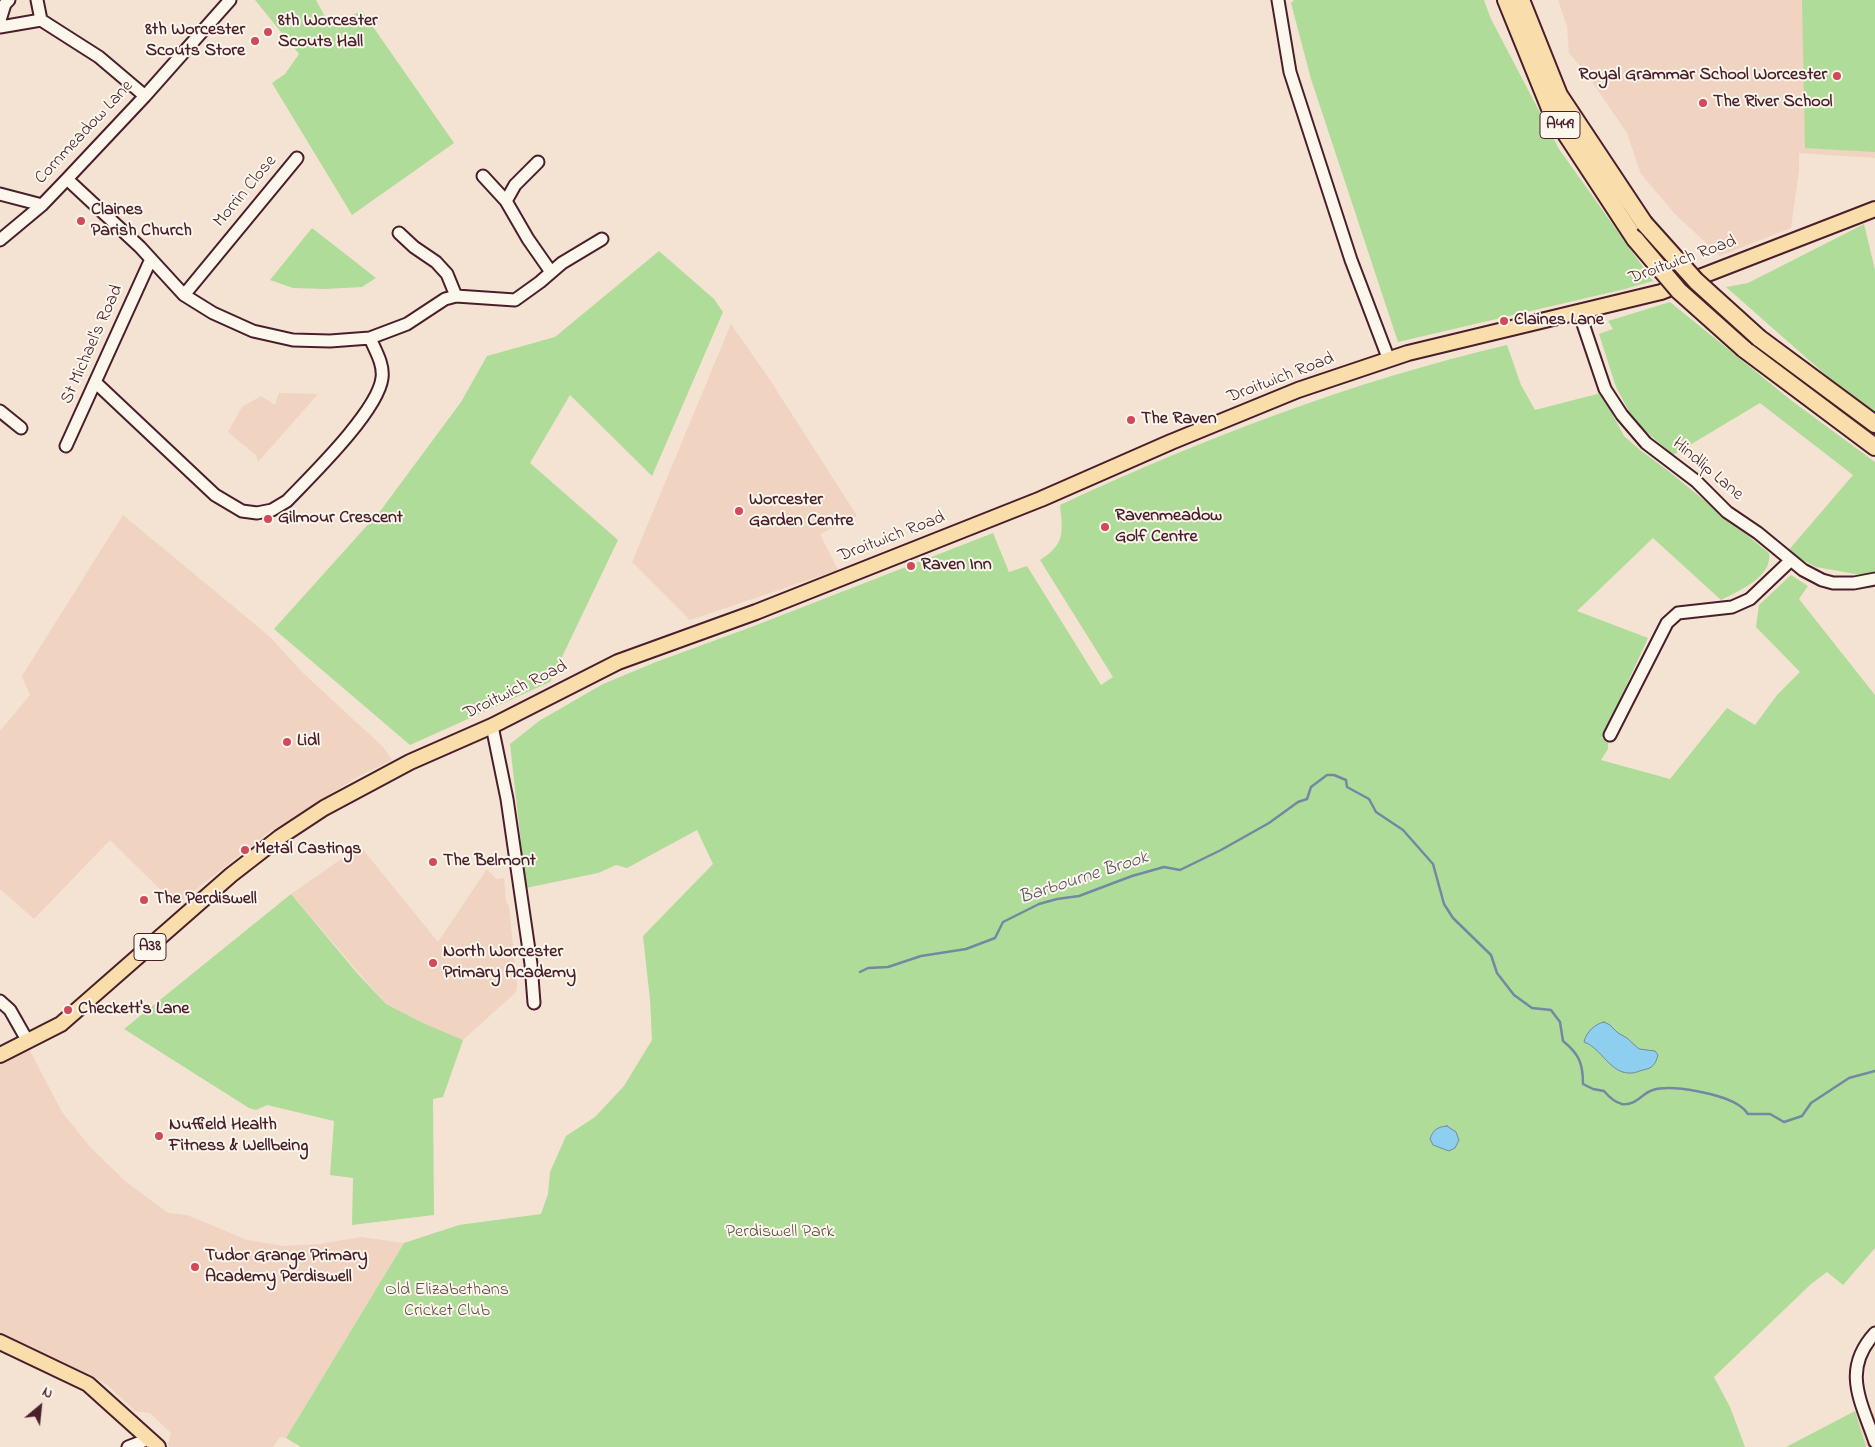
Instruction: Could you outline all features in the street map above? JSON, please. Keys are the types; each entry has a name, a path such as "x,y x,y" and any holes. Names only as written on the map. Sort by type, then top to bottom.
{"highway":[{"name":"A449","path":"1506,0 1551,111 1635,239 1679,291 1744,349 1875,447"},
{"name":"A449","path":"1521,0 1559,95 1644,223 1696,281 1759,338 1875,424"}],"main road":[{"name":"Droitwich Road","path":"0,1055 61,1024 231,875 280,837 324,808 410,762 492,726 618,662 756,612 1006,513 1298,390 1408,353 1661,292 1875,209"},
{"path":"0,1342 88,1384 154,1443"}],"street":[{"path":"0,20 5,4 9,0"},
{"path":"37,0 41,20"},
{"name":"Cornmeadow Lane","path":"0,240 42,205 67,179 146,96 230,0"},
{"path":"1278,0 1290,72 1351,260 1389,360"},
{"path":"0,27 41,20 99,57 146,96"},
{"name":"Morrin Close","path":"184,295 297,158"},
{"path":"506,201 515,185 538,162"},
{"path":"483,176 506,201 528,239 551,272"},
{"path":"67,179 151,259 184,295 213,313 253,331 293,340 330,341 370,338 407,324 444,299 456,296 515,300 562,263 602,239"},
{"path":"0,194 42,205"},
{"path":"406,234 447,274 456,296"},
{"name":"St Michael's Road","path":"66,446 151,259"},
{"name":"Hindlip Lane","path":"1579,312 1605,388 1628,423 1646,443 1696,481 1727,512 1758,533 1803,570 1822,580 1833,583 1854,583 1875,579"},
{"path":"96,382 216,495 242,511 256,513 272,510 287,502 366,414 380,387 382,376 381,365 370,338"},
{"path":"0,411 21,428"},
{"path":"1610,735 1667,623 1678,613 1732,607 1750,599 1790,561"},
{"path":"492,726 507,799 531,964 534,1003"},
{"path":"0,1001 10,1010 27,1040"},
{"path":"1875,1333 1858,1359 1856,1374 1858,1393 1875,1442"},
{"path":"128,1447 154,1443"}],"shaded area":[{"name":"The River School","path":"1558,0 1875,0 1875,158 1799,153 1799,170 1791,228 1720,256 1675,214 1641,174 1627,133 1586,73 1569,53 1567,26"},
{"path":"731,324 770,380 857,516 820,534 838,570 690,620 632,562"},
{"path":"279,393 318,394 258,462 256,455 228,432 242,407 261,396 275,405"},
{"path":"123,515 269,636 302,672 382,746 392,760 359,776 268,833 176,905 110,840 34,919 0,889 0,731 30,695 22,676"},
{"name":"North Worcester Primary Academy","path":"360,846 438,942 487,869 496,879 504,878 506,901 509,906 517,985 516,992 463,1040 423,1023 386,1004 291,894"},
{"name":"Tudor Grange Primary Academy Perdiswell","path":"29,1049 62,1112 90,1147 125,1181 168,1213 187,1215 247,1240 284,1246 319,1244 361,1237 404,1243 286,1438 280,1437 273,1447 170,1447 168,1445 171,1433 150,1413 135,1411 107,1385 89,1374 0,1334 0,1065"},
{"path":"1855,1411 1871,1417 1875,1411 1875,1447 1866,1447"}],"green space":[{"path":"255,0 316,0 329,24 362,11 454,143 352,215 272,83 285,74 299,54"},
{"path":"1294,0 1484,0 1491,19 1559,149 1653,281 1398,342 1311,79 1291,3"},
{"name":"Royal Grammar School Worcester","path":"1802,0 1875,0 1875,152 1805,148"},
{"path":"1864,224 1875,270 1875,413 1844,391 1726,287 1748,283"},
{"path":"312,228 376,278 362,287 325,289 293,288 270,280"},
{"path":"659,251 714,299 723,312 652,476 570,395 530,463 618,540 550,682 410,745 274,629 381,510 461,402 487,356 555,337"},
{"path":"1670,302 1792,401 1875,462 1875,572 1861,575 1816,567 1787,552 1853,475 1760,403 1673,455 1634,421 1616,387 1599,334 1613,329 1608,321"},
{"path":"1507,345 1521,385 1535,410 1601,393 1624,436 1769,553 1769,562 1760,576 1745,588 1721,600 1653,538 1577,611 1648,638 1602,738 1608,742 1608,749 1601,760 1670,779 1727,708 1755,725 1777,695 1800,672 1756,627 1759,605 1791,575 1808,586 1799,599 1875,695 1875,1248 1843,1285 1827,1272 1811,1284 1714,1377 1730,1407 1745,1447 301,1447 286,1438 404,1243 459,1225 541,1214 548,1194 550,1172 566,1136 595,1117 624,1086 652,1040 643,936 713,864 697,830 627,868 616,865 598,873 526,888 510,744 539,721 603,684 993,533 1009,572 1027,566 1101,685 1113,677 1040,560 1054,549 1058,543 1062,530 1060,505 1224,434 1280,413 1392,376 1449,359"},
{"path":"291,894 357,973 386,1004 423,1023 463,1040 443,1097 433,1099 434,1215 352,1225 353,1178 330,1175 334,1121 267,1105 256,1110 249,1108 124,1029"},
{"path":"1855,1411 1866,1447 1786,1447"}],"water":[{"path":"1604,1022 1639,1049 1655,1051 1658,1055 1653,1066 1634,1073 1618,1070 1584,1042 1591,1029"},
{"path":"1447,1126 1456,1132 1459,1140 1455,1148 1449,1151 1433,1145 1430,1139 1436,1130"}],"waterway":[{"name":"Barbourne Brook","path":"860,972 868,968 888,967 921,956 966,949 995,938 1003,922 1039,904 1079,896 1132,876 1164,867 1180,870 1269,823 1298,802 1307,799 1311,787 1327,775 1334,775 1346,780 1347,787 1369,799 1376,812 1403,830 1433,864 1444,904 1453,918 1491,955 1497,973 1514,995 1532,1008 1551,1010 1560,1022 1563,1041 1573,1050 1579,1060 1583,1084 1593,1089 1604,1091 1612,1099 1622,1104 1631,1103 1649,1092 1661,1088 1697,1091 1732,1102 1748,1114 1770,1114 1784,1122 1802,1116 1811,1103 1849,1078 1875,1071"}],"place":[{"name":"8th Worcester Scouts Hall","path":"268,32"},
{"name":"8th Worcester Scouts Store","path":"255,41"},
{"name":"Royal Grammar School Worcester","path":"1837,76"},
{"name":"The River School","path":"1703,103"},
{"name":"Claines Parish Church","path":"81,221"},
{"name":"Claines Lane","path":"1504,321"},
{"name":"The Raven","path":"1131,420"},
{"name":"Worcester Garden Centre","path":"739,511"},
{"name":"Gilmour Crescent","path":"268,519"},
{"name":"Ravenmeadow Golf Centre","path":"1105,527"},
{"name":"Raven Inn","path":"911,566"},
{"name":"Lidl","path":"287,742"},
{"name":"Metal Castings","path":"245,850"},
{"name":"The Belmont","path":"433,862"},
{"name":"The Perdiswell","path":"144,900"},
{"name":"North Worcester Primary Academy","path":"433,963"},
{"name":"Checkett's Lane","path":"68,1010"},
{"name":"Nuffield Health Fitness & Wellbeing","path":"159,1136"},
{"name":"Tudor Grange Primary Academy Perdiswell","path":"195,1267"}],"park label":[{"name":"Perdiswell Park","path":"780,1233"},
{"name":"Old Elizabethans Cricket Club","path":"447,1301"}]}
